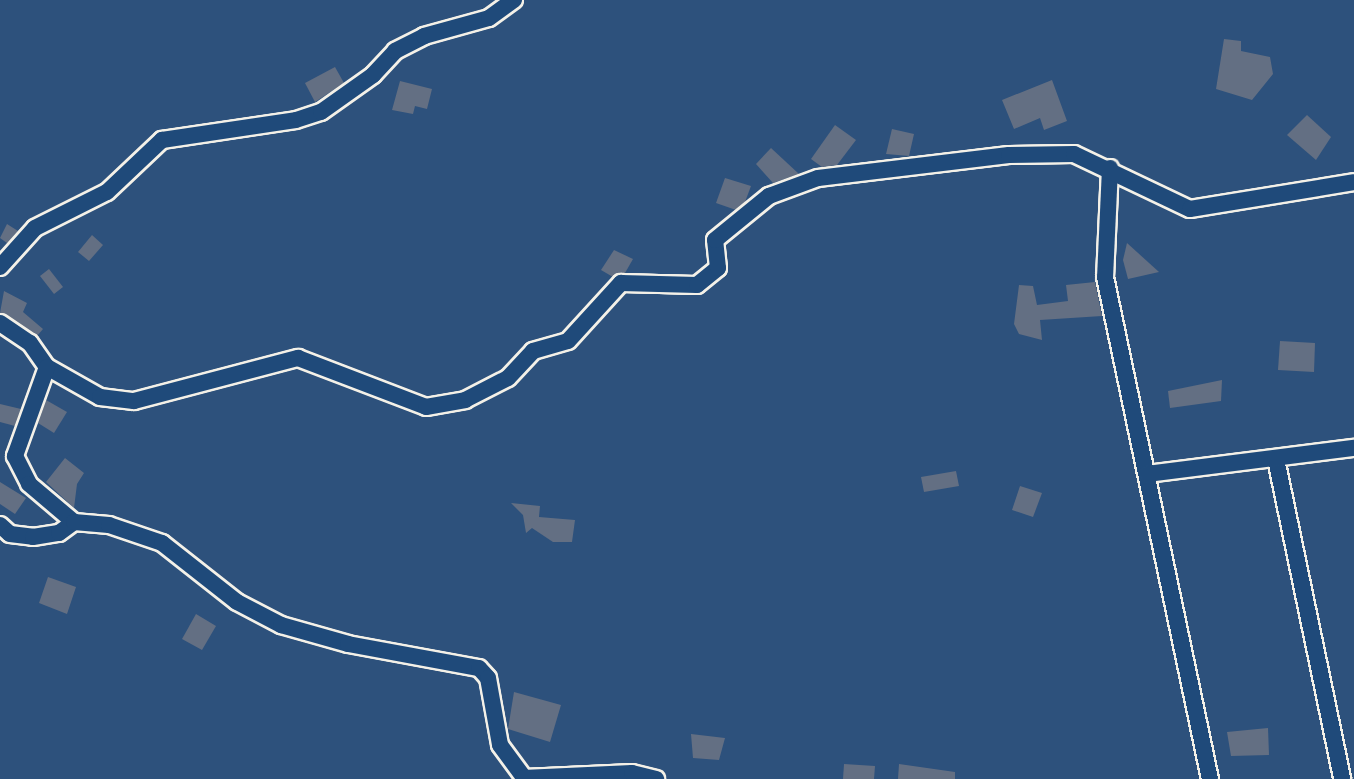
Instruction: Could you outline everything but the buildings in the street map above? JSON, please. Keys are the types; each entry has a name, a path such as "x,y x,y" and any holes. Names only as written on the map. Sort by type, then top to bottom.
{"street":[{"path":"0,267 35,228 107,192 162,140 286,122 321,111 364,82 395,51 424,36 489,18 514,0"},
{"path":"0,323 30,343 47,367 100,397 134,401 298,358 426,407 465,400 508,378 533,351 568,341 621,284 697,285 718,268 715,240 769,196 818,178 1009,155 1074,154 1110,168 1190,209 1354,182"},
{"path":"1110,168 1105,277 1210,779"},
{"path":"47,367 15,456 29,484 74,522 109,525 162,543 237,602 280,625 348,644 479,668 488,678 500,745 524,778 632,773 656,779"},
{"path":"1147,474 1354,448"},
{"path":"1276,459 1342,779"},
{"path":"0,525 10,534 33,537 59,533 74,522"}]}
